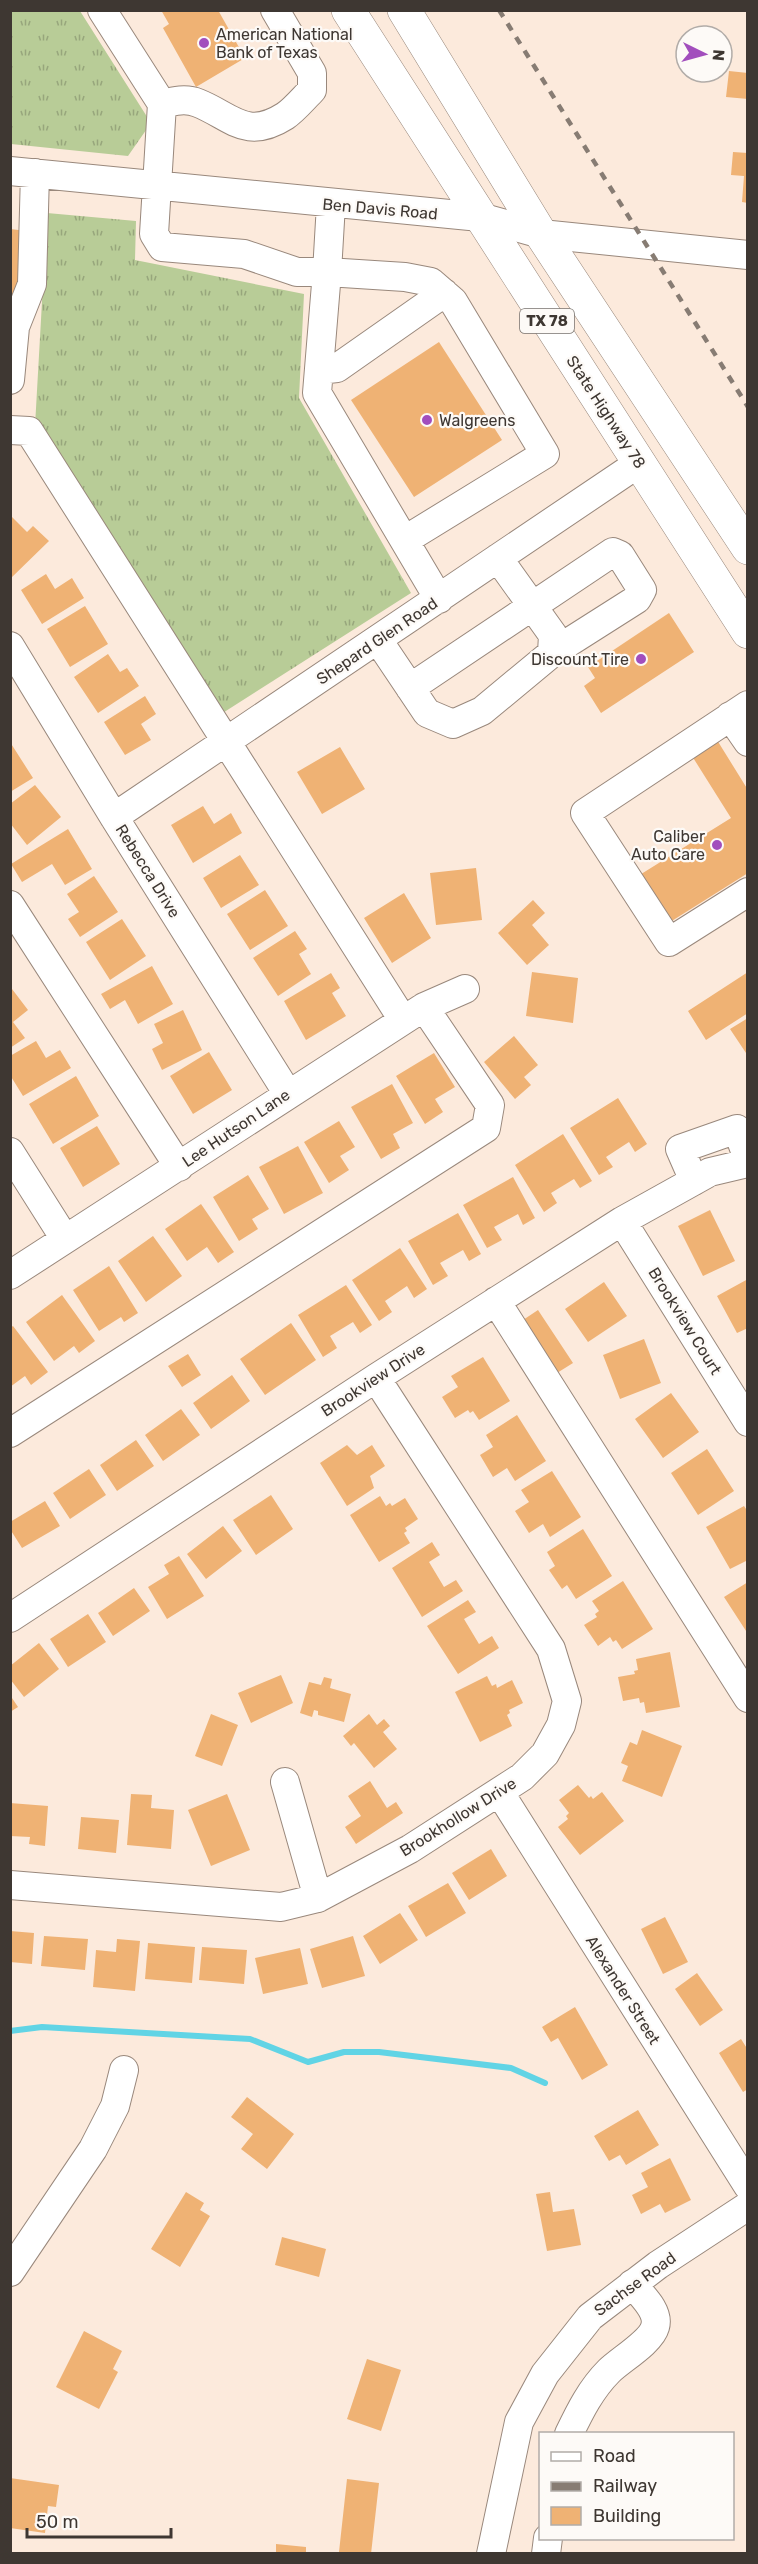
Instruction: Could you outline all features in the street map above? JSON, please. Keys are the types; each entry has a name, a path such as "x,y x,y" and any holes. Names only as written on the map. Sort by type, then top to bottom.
{"main road":[{"name":"State Highway 78","path":"348,10 747,632"},
{"name":"TX 78","path":"404,10 540,234 747,548"}],"street":[{"path":"162,104 180,100 198,103 238,125 257,126 284,117 312,90 312,73 274,10"},
{"path":"114,14 162,104 154,234 162,247 244,254 297,272 405,277 431,282 453,301 545,454 405,540"},
{"path":"10,380 15,327 32,284 23,172"},
{"name":"Ben Davis Road","path":"23,172 480,217 540,234 747,255"},
{"path":"331,204 317,393 439,599"},
{"path":"319,370 337,368 444,293"},
{"path":"10,430 28,432 227,742 414,1013 490,1105 486,1128 10,1433"},
{"name":"Shepard Glen Road","path":"114,817 639,463"},
{"path":"378,640 410,688 427,713 453,724 482,711 552,653 637,599 642,590 620,555 613,552 410,688"},
{"path":"498,558 553,635 552,653"},
{"name":"Rebecca Drive","path":"10,646 288,1094"},
{"path":"747,742 739,711 585,813 669,942 747,892"},
{"path":"10,905 179,1167"},
{"name":"Lee Hutson Lane","path":"10,1275 414,1013 465,989"},
{"path":"694,1181 680,1149 742,1122 747,1161"},
{"path":"10,1152 65,1239"},
{"name":"Brookview Drive","path":"10,1618 376,1378 622,1221 710,1172 747,1161"},
{"name":"Brookview Court","path":"622,1221 747,1422"},
{"path":"496,1301 747,1698"},
{"name":"Brookhollow Drive","path":"10,1885 281,1907 318,1899 410,1849 500,1793 522,1777 545,1754 561,1725 567,1701 563,1681 550,1649 376,1378"},
{"path":"285,1782 318,1899"},
{"name":"Alexander Street","path":"500,1793 747,2186"},
{"path":"10,2272 93,2149 115,2106 124,2070"},
{"name":"Sachse Road","path":"491,2553 519,2422 545,2374 590,2317 632,2284 747,2206"},
{"path":"569,2432 582,2406 608,2372 649,2337 656,2327 655,2314 632,2284"}],"green space":[{"path":"10,11 80,11 151,123 128,156 11,144"},
{"path":"47,213 136,221 135,260 304,294 299,398 411,593 218,716 35,426"}],"building":[{"name":"American National Bank of Texas","path":"161,10 218,10 245,58 196,87 163,28 169,24"},
{"path":"734,72 748,73 748,99 726,97 728,84 734,84"},
{"path":"733,152 748,153 748,203 742,202 744,176 731,175"},
{"path":"10,229 27,231 20,301 10,300"},
{"name":"Walgreens","path":"439,342 502,440 414,497 351,400"},
{"path":"10,515 27,532 33,526 49,541 10,579"},
{"path":"46,574 55,589 72,578 84,598 42,624 21,590"},
{"path":"85,606 108,644 70,667 47,629"},
{"name":"Discount Tire","path":"669,613 694,652 601,713 584,686 595,678 588,667"},
{"path":"108,654 120,672 127,668 139,686 98,713 74,677"},
{"path":"145,696 156,714 141,724 151,740 125,755 104,722"},
{"name":"Caliber Auto Care","path":"717,740 748,790 748,873 667,924 638,876 731,818 692,756"},
{"path":"10,742 33,778 10,792"},
{"path":"340,747 365,789 322,814 297,772"},
{"path":"35,785 61,817 27,845 10,823 10,804"},
{"path":"203,806 214,824 231,813 242,833 193,863 171,825"},
{"path":"68,829 92,869 65,885 52,864 22,882 11,864"},
{"path":"240,855 259,885 221,908 203,878"},
{"path":"476,868 482,920 436,925 430,873"},
{"path":"94,876 118,912 80,937 68,919 79,912 67,894"},
{"path":"265,890 288,926 250,950 227,914"},
{"path":"404,893 431,938 392,963 364,918"},
{"path":"533,900 545,913 532,925 549,945 527,965 498,933"},
{"path":"122,919 146,956 110,980 86,942"},
{"path":"295,931 307,949 299,954 311,974 278,996 253,958"},
{"path":"152,966 173,1004 138,1024 125,1000 110,1009 101,994"},
{"path":"532,972 578,978 573,1023 526,1016"},
{"path":"748,972 748,1013 706,1040 688,1011"},
{"path":"331,973 340,988 332,993 346,1016 306,1040 284,1001"},
{"path":"12,989 28,1010 13,1022 25,1038 10,1048"},
{"path":"183,1010 202,1050 162,1070 152,1049 163,1043 154,1024"},
{"path":"748,1018 748,1056 730,1029"},
{"path":"514,1036 538,1065 524,1077 531,1085 515,1099 484,1062"},
{"path":"36,1041 46,1058 60,1050 71,1068 23,1096 10,1075 10,1056"},
{"path":"209,1052 232,1090 193,1114 170,1076"},
{"path":"434,1053 455,1087 435,1099 443,1112 425,1124 396,1076"},
{"path":"76,1076 99,1116 53,1144 29,1104"},
{"path":"392,1084 413,1123 393,1134 400,1148 381,1159 351,1107"},
{"path":"618,1098 647,1144 635,1152 629,1142 606,1157 613,1167 599,1175 570,1128"},
{"path":"339,1121 355,1147 340,1156 349,1170 329,1183 304,1142"},
{"path":"97,1126 120,1164 83,1187 60,1148"},
{"path":"563,1134 592,1181 580,1188 574,1179 551,1193 557,1203 544,1212 515,1165"},
{"path":"298,1146 323,1193 284,1214 259,1167"},
{"path":"248,1175 269,1209 252,1219 258,1229 239,1241 213,1197"},
{"path":"513,1177 535,1218 523,1225 518,1214 494,1227 502,1240 487,1248 463,1205"},
{"path":"201,1204 234,1252 218,1263 207,1247 187,1261 165,1229"},
{"path":"710,1210 735,1261 703,1276 678,1226"},
{"path":"458,1213 481,1254 469,1261 463,1250 440,1263 448,1276 433,1285 408,1241"},
{"path":"153,1236 182,1276 146,1302 118,1261"},
{"path":"400,1248 427,1289 414,1298 407,1286 385,1301 392,1312 379,1321 352,1280"},
{"path":"109,1266 138,1313 124,1322 121,1317 99,1331 73,1290"},
{"path":"748,1279 748,1328 737,1333 717,1296"},
{"path":"604,1282 627,1316 588,1342 565,1309"},
{"path":"346,1285 372,1325 360,1333 353,1322 330,1336 337,1348 323,1357 298,1315"},
{"path":"62,1295 95,1341 79,1353 74,1346 54,1361 26,1322"},
{"path":"538,1310 573,1363 557,1373 523,1320"},
{"path":"291,1323 316,1360 265,1395 240,1359"},
{"path":"13,1326 48,1372 31,1385 25,1376 10,1387 10,1328"},
{"path":"644,1339 661,1383 620,1399 603,1355"},
{"path":"188,1354 201,1375 182,1387 168,1366"},
{"path":"483,1357 510,1401 479,1420 473,1411 470,1413 468,1410 455,1418 442,1397 458,1387 451,1376"},
{"path":"232,1375 250,1401 211,1429 193,1403"},
{"path":"671,1393 699,1432 663,1458 635,1419"},
{"path":"181,1409 200,1435 163,1461 145,1435"},
{"path":"517,1415 546,1461 515,1481 507,1468 493,1477 480,1455 493,1447 486,1435"},
{"path":"136,1440 154,1466 117,1491 100,1465"},
{"path":"347,1445 357,1455 372,1445 385,1466 370,1476 374,1488 347,1506 320,1463"},
{"path":"707,1449 734,1491 698,1515 671,1473"},
{"path":"89,1469 106,1495 70,1519 53,1493"},
{"path":"552,1471 581,1517 550,1537 543,1524 529,1533 515,1511 529,1502 521,1490"},
{"path":"271,1495 293,1529 256,1555 233,1520"},
{"path":"380,1496 386,1506 390,1503 392,1506 405,1498 418,1519 405,1528 407,1531 404,1533 410,1543 379,1562 350,1515"},
{"path":"45,1501 60,1526 22,1548 10,1529 10,1522"},
{"path":"744,1506 748,1512 748,1560 730,1569 706,1527"},
{"path":"223,1526 242,1551 206,1579 187,1554"},
{"path":"583,1529 612,1576 576,1599 567,1585 562,1589 549,1570 555,1566 547,1552"},
{"path":"432,1542 440,1555 429,1562 444,1587 456,1580 463,1591 422,1617 392,1568"},
{"path":"179,1556 204,1596 167,1619 148,1587 169,1574 164,1565"},
{"path":"623,1581 653,1629 622,1649 616,1640 613,1642 610,1637 598,1646 584,1625 597,1617 595,1614 599,1611 592,1601"},
{"path":"748,1582 748,1634 724,1597"},
{"path":"134,1588 150,1611 113,1636 98,1613"},
{"path":"468,1600 476,1612 464,1619 479,1644 492,1636 499,1648 458,1674 427,1626"},
{"path":"88,1614 106,1642 68,1667 50,1639"},
{"path":"39,1643 59,1669 24,1697 10,1679 10,1666"},
{"path":"670,1652 680,1707 646,1713 644,1702 640,1703 639,1698 623,1701 618,1677 635,1674 634,1671 638,1670 636,1659"},
{"path":"281,1675 293,1703 251,1723 238,1693"},
{"path":"487,1676 492,1686 496,1684 497,1688 512,1680 523,1703 509,1710 510,1713 507,1715 512,1726 480,1742 455,1692"},
{"path":"324,1677 332,1679 330,1688 351,1694 344,1722 318,1715 318,1711 314,1710 312,1717 300,1713 309,1682 321,1685"},
{"path":"10,1695 18,1707 10,1712"},
{"path":"211,1714 238,1725 222,1766 195,1756"},
{"path":"369,1714 377,1725 384,1719 390,1726 383,1732 397,1749 374,1768 354,1743 351,1746 343,1736"},
{"path":"642,1730 682,1746 662,1797 622,1781 628,1766 621,1763 630,1742 637,1745"},
{"path":"370,1781 387,1808 396,1802 403,1813 356,1844 345,1827 361,1816 348,1796"},
{"path":"578,1785 589,1798 591,1796 593,1799 602,1792 624,1821 580,1855 558,1827 568,1819 566,1816 569,1813 559,1800"},
{"path":"131,1794 152,1795 151,1808 174,1810 171,1849 127,1845"},
{"path":"227,1794 250,1850 211,1866 188,1810"},
{"path":"10,1803 48,1806 45,1846 29,1844 30,1837 10,1836"},
{"path":"81,1817 119,1820 116,1853 78,1849"},
{"path":"491,1849 507,1876 469,1900 452,1873"},
{"path":"448,1883 466,1913 426,1937 408,1906"},
{"path":"400,1913 418,1940 380,1964 363,1936"},
{"path":"665,1917 688,1962 663,1974 641,1929"},
{"path":"10,1931 34,1933 32,1964 10,1962"},
{"path":"44,1936 88,1939 85,1970 41,1966"},
{"path":"353,1936 365,1976 322,1988 310,1949"},
{"path":"117,1939 140,1941 135,1991 93,1987 96,1950 116,1952"},
{"path":"148,1943 195,1947 192,1983 145,1979"},
{"path":"202,1947 247,1950 244,1984 199,1980"},
{"path":"300,1948 308,1984 263,1994 255,1958"},
{"path":"697,1973 723,2010 700,2026 675,1989"},
{"path":"575,2007 608,2065 582,2080 558,2038 551,2042 542,2027"},
{"path":"741,2039 748,2050 748,2089 743,2092 719,2053"},
{"path":"247,2097 294,2134 267,2169 241,2149 253,2134 231,2117"},
{"path":"638,2110 659,2145 626,2165 620,2155 609,2161 594,2136"},
{"path":"670,2158 691,2200 665,2213 660,2204 641,2214 632,2195 648,2187 641,2173"},
{"path":"186,2192 204,2203 200,2210 210,2216 180,2267 151,2249"},
{"path":"550,2192 553,2212 574,2209 581,2245 547,2251 536,2194"},
{"path":"282,2237 326,2249 319,2277 275,2265"},
{"path":"84,2331 122,2351 113,2369 118,2372 99,2409 56,2387"},
{"path":"367,2359 401,2370 381,2431 347,2419"},
{"path":"10,2478 59,2485 56,2507 48,2506 45,2533 10,2528"},
{"path":"347,2479 379,2483 371,2554 339,2552"},
{"path":"276,2544 306,2547 306,2554 276,2554"}],"waterway":[{"path":"10,2031 42,2027 250,2039 308,2062 344,2052 379,2052 511,2068 545,2083"}],"railway":[{"path":"499,10 748,407"}],"place":[{"name":"American National Bank of Texas","path":"204,43"},
{"name":"Walgreens","path":"427,420"},
{"name":"Discount Tire","path":"641,659"},
{"name":"Caliber Auto Care","path":"717,845"}]}
